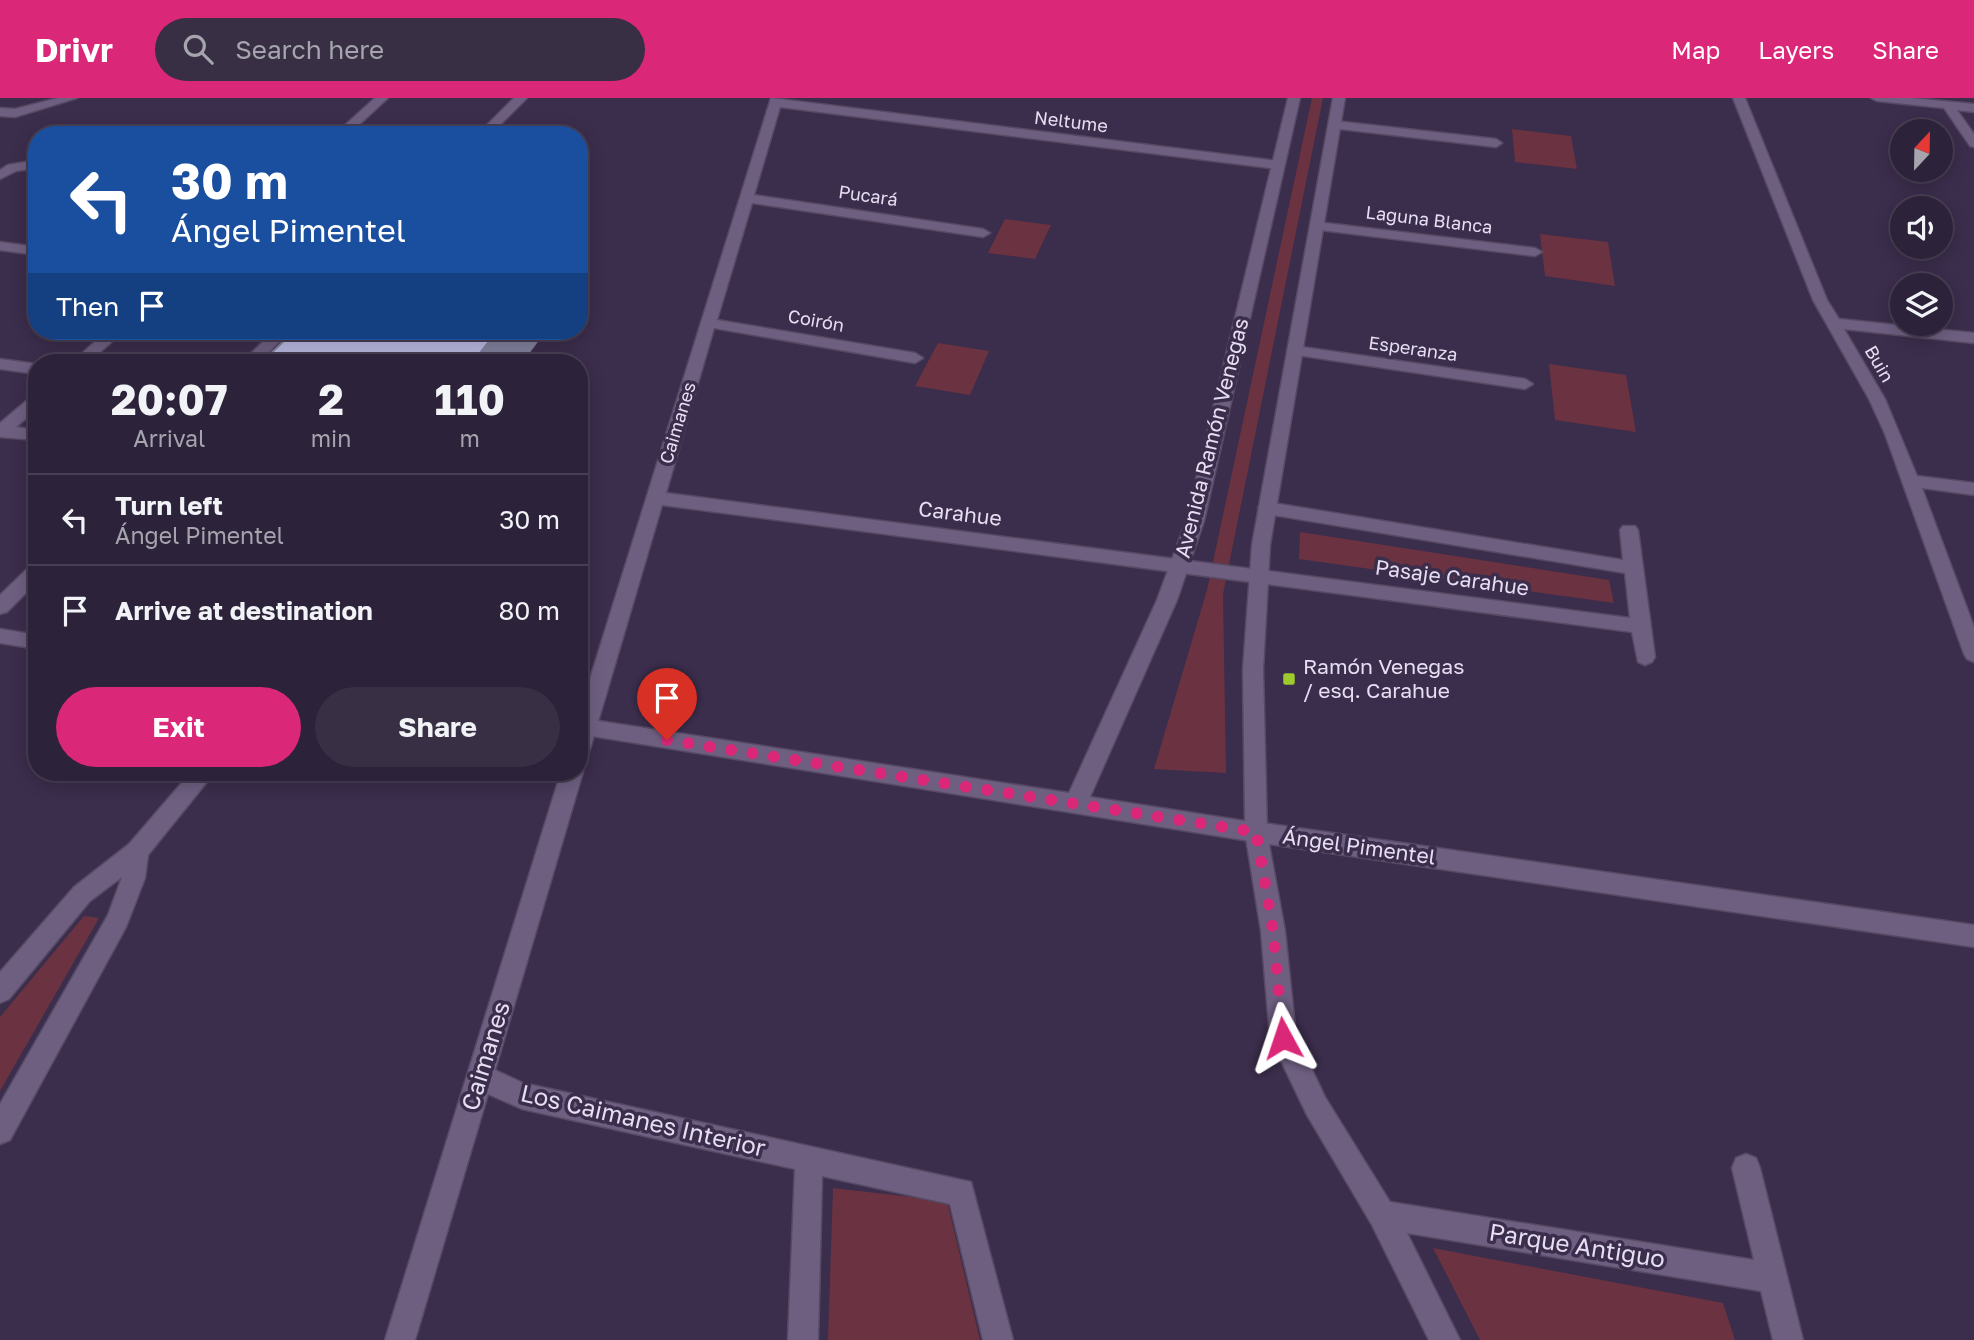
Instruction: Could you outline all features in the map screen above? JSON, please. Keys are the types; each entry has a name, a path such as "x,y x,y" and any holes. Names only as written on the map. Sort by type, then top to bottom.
{"street":[{"path":"0,112 15,113 71,98"},
{"path":"350,126 382,98"},
{"path":"492,126 521,98"},
{"name":"Avenida Ramón Venegas","path":"1076,803 1181,565 1195,521 1294,98"},
{"path":"1339,98 1258,574 1253,669 1256,832 1273,930 1283,1038 1316,1106 1382,1214 1445,1340"},
{"name":"Buin","path":"1739,98 1820,300 1877,399 1913,481 1973,648"},
{"path":"1877,98 1974,108"},
{"name":"Neltume","path":"777,101 1278,165"},
{"name":"Caimanes","path":"588,711 777,101"},
{"path":"1948,105 1974,143"},
{"path":"1335,125 1496,143"},
{"path":"0,175 12,168 28,165"},
{"name":"Pucará","path":"747,198 983,233"},
{"name":"Laguna Blanca","path":"1317,226 1535,252"},
{"path":"0,246 28,250"},
{"name":"Coirón","path":"709,323 915,358"},
{"path":"1832,323 1974,338"},
{"path":"89,354 105,340"},
{"path":"258,354 273,340"},
{"name":"Esperanza","path":"1295,351 1525,384"},
{"path":"0,364 28,368"},
{"path":"1,431 28,408"},
{"path":"1,431 28,434"},
{"path":"1913,481 1974,489"},
{"name":"Carahue","path":"656,498 1258,574"},
{"name":"Pasaje Carahue","path":"1268,508 1633,568"},
{"path":"1629,530 1644,657"},
{"name":"Pasaje Carahue","path":"1258,574 1640,626"},
{"path":"0,607 28,580"},
{"path":"0,636 28,641"},
{"name":"Ángel Pimentel","path":"588,728 1256,832 1974,936"},
{"path":"0,991 82,894 137,851 196,781"},
{"name":"Caimanes","path":"400,1340 569,781"},
{"path":"0,1130 118,919 133,878 137,851"},
{"name":"Los Caimanes Interior","path":"480,1077 522,1096 961,1192 998,1340"},
{"path":"803,1340 809,1158"},
{"path":"1746,1168 1788,1340"},
{"name":"Parque Antiguo","path":"1382,1214 1772,1278"}],"shaded area":[{"path":"1312,98 1323,98 1223,594 1226,773 1154,769 1207,590"},
{"path":"1512,129 1571,136 1577,169 1515,162"},
{"path":"1005,219 1051,225 1035,259 988,253"},
{"path":"1540,234 1608,242 1615,286 1545,276"},
{"path":"938,343 989,351 970,395 915,386"},
{"path":"1549,364 1626,375 1636,432 1555,420"},
{"path":"1300,532 1609,580 1614,603 1299,559"},
{"path":"84,916 99,918 0,1091 0,1017"},
{"path":"833,1188 947,1201 980,1340 828,1340"},
{"path":"1433,1248 1723,1303 1735,1340 1480,1340"}],"building":[{"path":"285,340 490,340 482,354 270,354"}],"place":[{"name":"Ramón Venegas / esq. Carahue","path":"1289,679"}],"route":[{"path":"667,740 1256,832 1273,930 1283,1038"}]}
